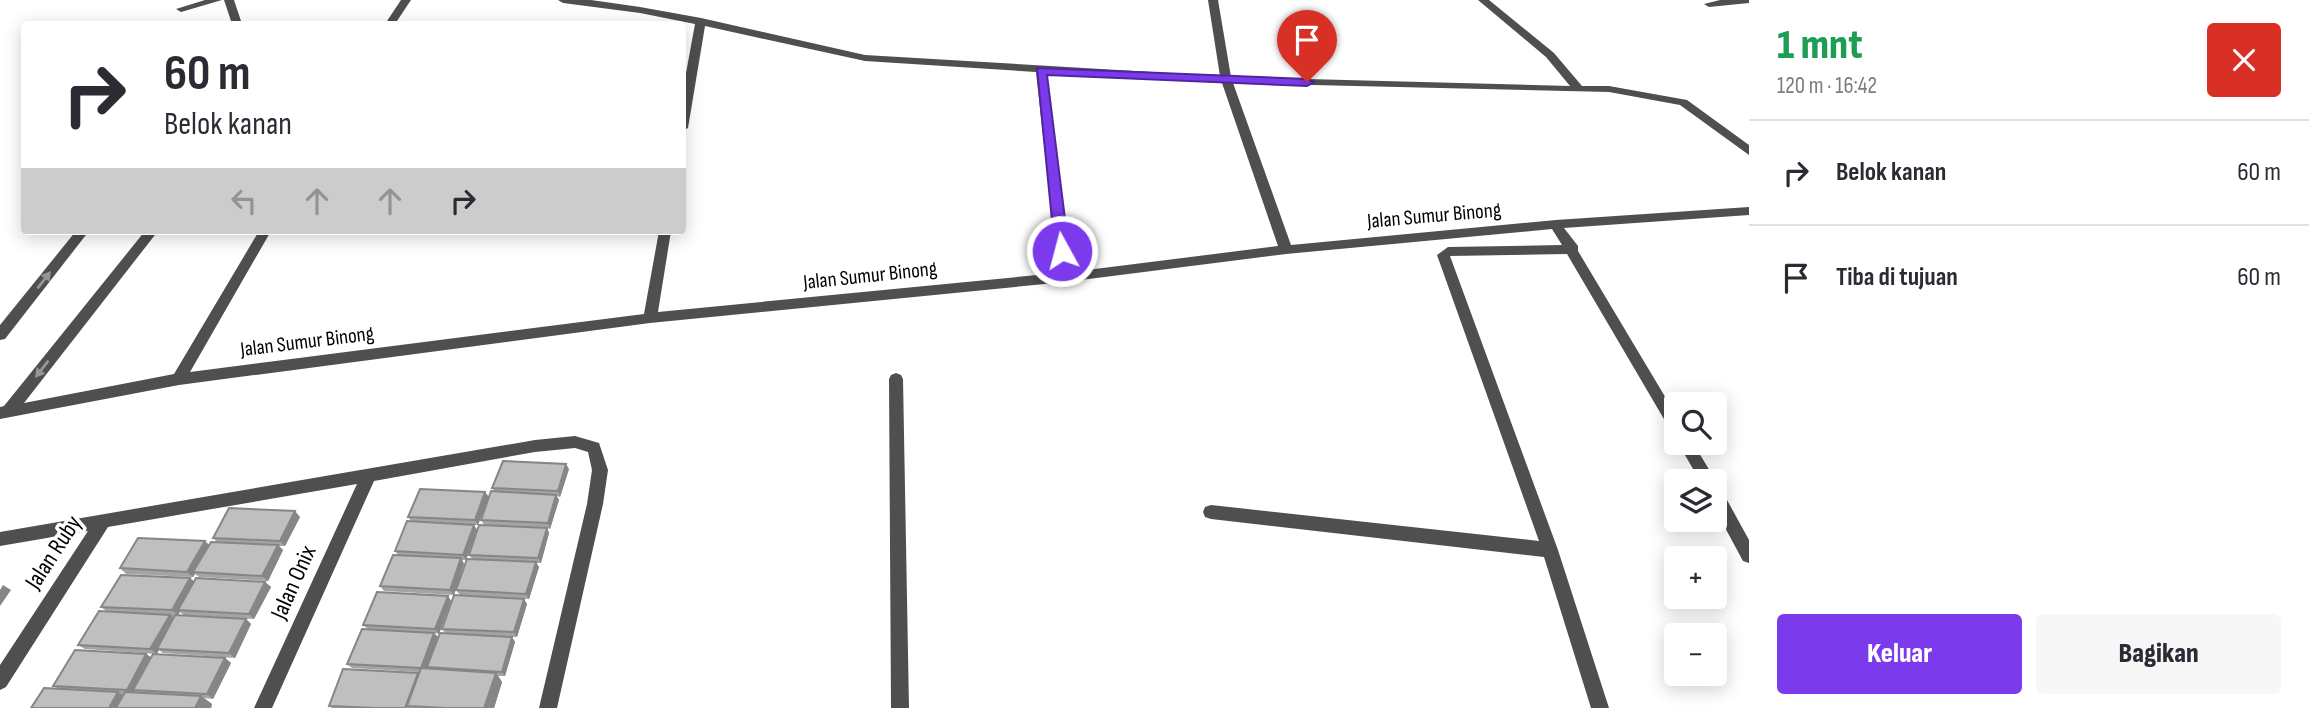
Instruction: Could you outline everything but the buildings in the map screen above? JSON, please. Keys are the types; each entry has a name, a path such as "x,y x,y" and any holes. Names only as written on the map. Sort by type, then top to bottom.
{"street":[{"path":"183,21 179,4 217,0"},
{"path":"229,0 236,21"},
{"path":"392,21 406,0"},
{"path":"564,0 616,2 809,49 865,58 1041,71 1226,80 1609,89 1682,102 1749,150"},
{"path":"1213,0 1226,80 1286,250"},
{"path":"1483,0 1550,55 1579,89"},
{"path":"1709,4 1749,1"},
{"path":"686,105 701,21"},
{"path":"1041,71 1065,277"},
{"name":"Jalan Sumur Binong","path":"4,413 179,379 650,318 1065,277 1286,250 1556,224 1749,211"},
{"path":"1556,224 1571,245 1664,406"},
{"path":"1522,229 1530,243 1571,245"},
{"path":"0,335 80,235"},
{"path":"4,413 149,235"},
{"path":"179,379 263,235"},
{"path":"650,318 664,235"},
{"path":"1571,245 1448,251 1443,255 1550,550 1600,708"},
{"path":"896,379 900,708"},
{"path":"0,539 535,446 575,442 594,447 600,470 596,504 548,708"},
{"name":"Jalan Onix","path":"263,708 368,476"},
{"path":"1211,512 1550,550"},
{"path":"1727,516 1749,556"},
{"name":"Jalan Ruby","path":"0,681 103,521"}],"route":[{"path":"1062,251 1041,71 1307,82"}]}
